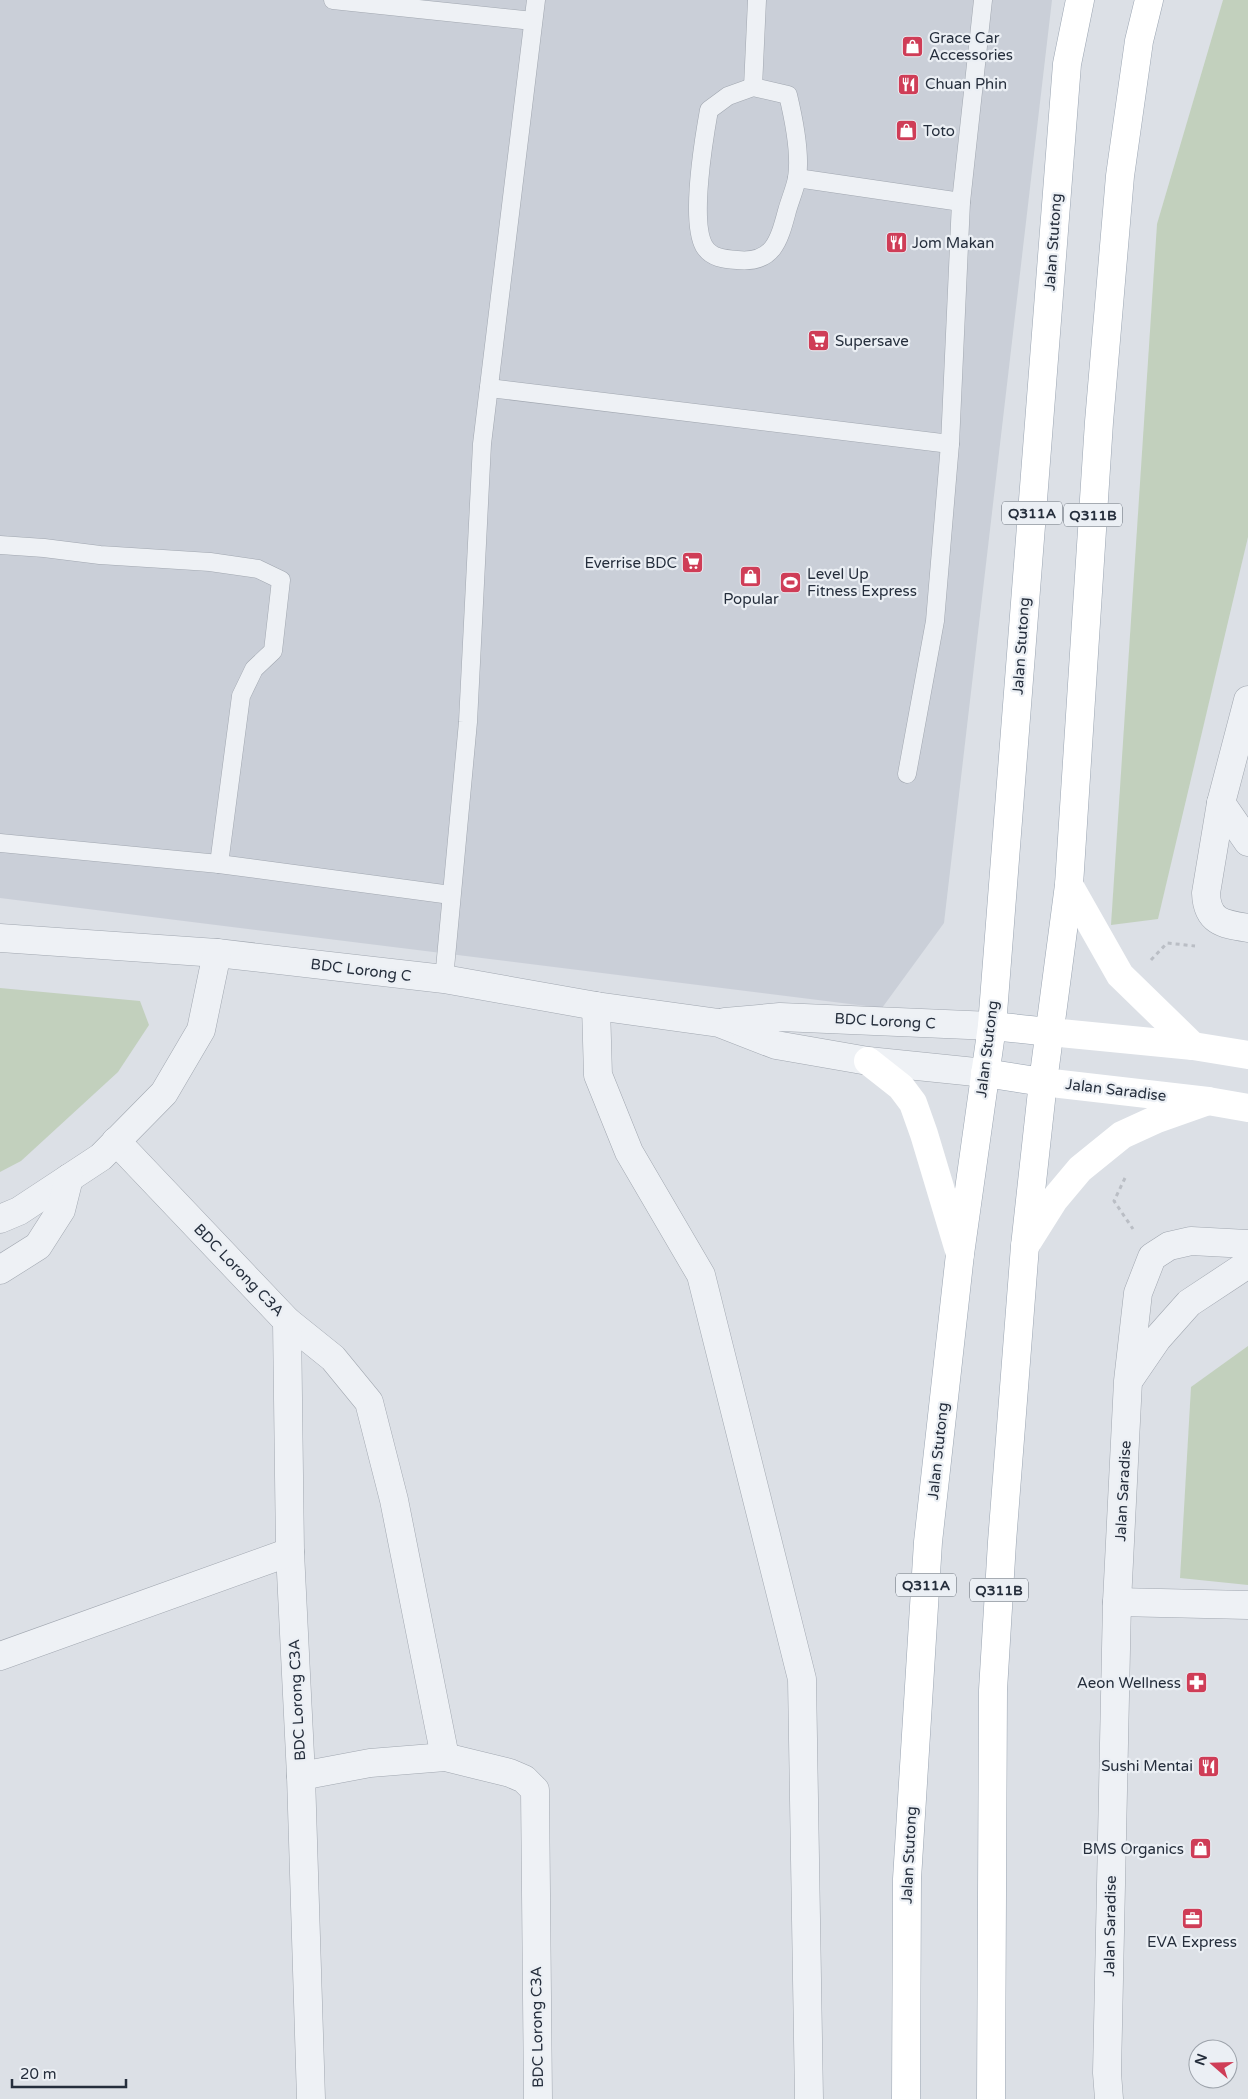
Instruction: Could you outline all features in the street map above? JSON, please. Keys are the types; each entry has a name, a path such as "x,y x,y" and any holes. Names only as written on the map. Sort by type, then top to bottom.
{"main road":[{"name":"Jalan Stutong","path":"906,2099 907,1879 928,1542 960,1254 992,1026 1067,64 1080,0"},
{"name":"Q311B","path":"991,2099 993,1690 1002,1542 1025,1246 1043,1082 1069,885 1099,422 1120,176 1139,41 1149,0"},
{"path":"1069,885 1120,975 1193,1046"},
{"name":"BDC Lorong C","path":"992,1026 1050,1032"},
{"path":"1050,1032 1193,1046 1248,1055"},
{"path":"868,1061 901,1088 913,1103 960,1254"},
{"name":"BDC Lorong C","path":"985,1073 1043,1082"},
{"name":"Jalan Saradise","path":"1043,1082 1208,1101 1248,1108"},
{"path":"1025,1246 1054,1200 1080,1170 1122,1135 1157,1119 1208,1101"}],"street":[{"path":"1248,700 1221,802 1206,893 1206,904 1211,914 1219,922 1248,928"},
{"path":"1221,802 1248,842"},
{"name":"BDC Lorong C","path":"0,938 217,953 444,979 596,1006 719,1023 776,1044 868,1061 985,1073"},
{"path":"0,1219 19,1211 101,1157 164,1093 201,1030 217,953"},
{"path":"596,1006 598,1075 629,1152 701,1275 802,1679 809,2099"},
{"name":"BDC Lorong C","path":"719,1023 780,1016 992,1026"},
{"name":"BDC Lorong C3A","path":"116,1141 287,1321 290,1552 301,1776 370,1763 445,1758 510,1772 524,1779 535,1790 538,2099"},
{"path":"0,1270 38,1246 61,1210 69,1178"},
{"path":"1152,1256 1169,1246 1191,1241 1248,1244"},
{"name":"Jalan Saradise","path":"1109,2099 1107,2073 1117,1602 1128,1380 1138,1293 1152,1256"},
{"path":"1128,1380 1157,1339 1189,1303 1248,1264"},
{"path":"287,1321 333,1358 368,1402 394,1500 445,1758"},
{"path":"0,1656 290,1552"},
{"path":"1117,1602 1248,1605"},
{"path":"301,1776 311,2099"}],"lane":[{"path":"334,0 533,21"},
{"path":"444,979 468,722 482,444 536,0"},
{"path":"753,87 757,0"},
{"path":"907,774 935,621 950,444 961,202 983,0"},
{"path":"753,87 788,95 795,124 797,178 776,247 764,256 748,261 717,258 704,246 698,226 699,183 709,110 728,96 753,87"},
{"path":"797,178 961,202"},
{"path":"489,388 950,444"},
{"path":"0,545 44,548 100,556 210,562 258,569 280,580 273,651 254,668 241,696 219,864"},
{"path":"0,843 219,864 451,895"}],"path":[{"path":"1130,985 1167,943 1205,948 1211,914"},
{"path":"1122,1135 1134,1159 1114,1201 1152,1256"}],"shaded area":[{"path":"0,0 1052,0 944,923 882,1008 0,898"}],"green space":[{"path":"1223,0 1248,0 1248,537 1158,919 1111,925 1157,224"},
{"path":"0,988 140,1001 149,1025 118,1072 21,1161 0,1172"},
{"path":"1248,1346 1248,1585 1180,1578 1191,1387"}],"place":[{"name":"Grace Car Accessories","path":"913,47"},
{"name":"Chuan Phin","path":"909,84"},
{"name":"Toto","path":"907,131"},
{"name":"Jom Makan","path":"896,243"},
{"name":"Supersave","path":"819,341"},
{"name":"Everrise BDC","path":"693,563"},
{"name":"Popular","path":"751,576"},
{"name":"Level Up Fitness Express","path":"791,583"},
{"name":"Aeon Wellness","path":"1197,1683"},
{"name":"Sushi Mentai","path":"1209,1766"},
{"name":"BMS Organics","path":"1200,1849"},
{"name":"EVA Express","path":"1192,1919"}]}
